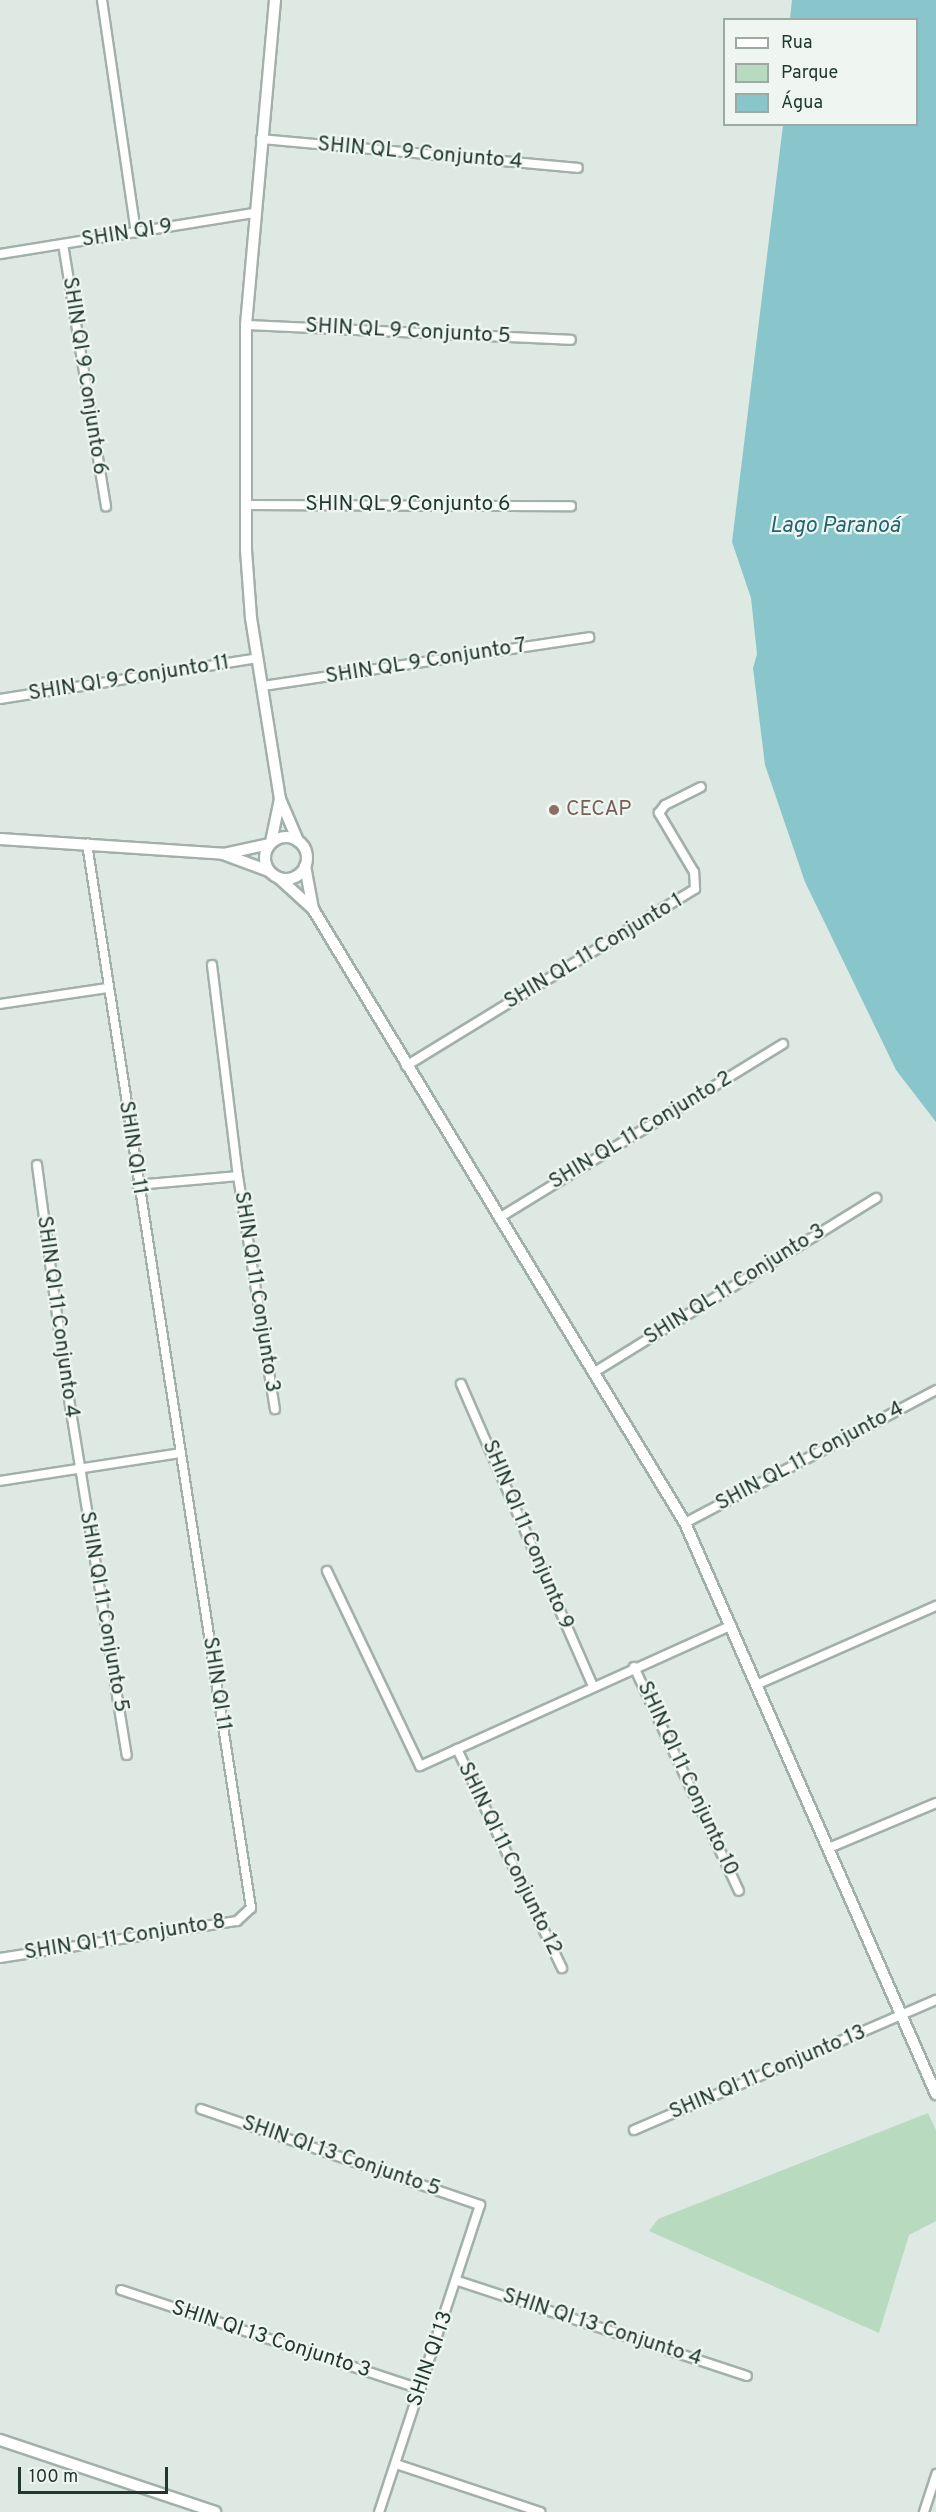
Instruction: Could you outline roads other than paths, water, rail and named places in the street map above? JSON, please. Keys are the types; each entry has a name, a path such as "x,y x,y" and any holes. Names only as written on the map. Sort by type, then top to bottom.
{"street":[{"path":"102,0 136,233"},
{"path":"275,0 253,213 246,325 248,585 280,799 298,841 304,848 313,909"},
{"name":"SHIN QL 9 Conjunto 4","path":"261,139 578,168"},
{"name":"SHIN QI 9","path":"0,254 253,213"},
{"name":"SHIN QI 9 Conjunto 6","path":"63,244 106,507"},
{"name":"SHIN QL 9 Conjunto 5","path":"246,325 571,340"},
{"name":"SHIN QL 9 Conjunto 6","path":"246,505 571,506"},
{"name":"SHIN QL 9 Conjunto 7","path":"263,686 589,637"},
{"name":"SHIN QI 9 Conjunto 11","path":"0,699 258,658"},
{"name":"SHIN QL 11 Conjunto 1","path":"406,1066 694,889 694,872 660,813 665,805 701,787"},
{"path":"269,871 265,853 271,843 280,799"},
{"path":"224,854 287,837 298,841"},
{"path":"0,839 224,854 269,871 313,909 406,1066 685,1523 936,2094"},
{"name":"SHIN QI 11","path":"87,844 137,1185 251,1900 248,1914"},
{"path":"279,878 294,877 305,866"},
{"name":"SHIN QI 11 Conjunto 3","path":"212,965 238,1176 275,1408"},
{"path":"0,1004 107,988"},
{"name":"SHIN QL 11 Conjunto 2","path":"499,1218 783,1044"},
{"name":"SHIN QI 11 Conjunto 4","path":"37,1165 80,1468"},
{"path":"137,1185 238,1176"},
{"name":"SHIN QL 11 Conjunto 3","path":"593,1372 876,1198"},
{"name":"SHIN QI 11 Conjunto 9","path":"461,1384 593,1686"},
{"name":"SHIN QL 11 Conjunto 4","path":"685,1523 936,1390"},
{"path":"0,1481 181,1453"},
{"name":"SHIN QI 11 Conjunto 5","path":"80,1468 128,1755"},
{"path":"327,1571 420,1766 634,1667 730,1626"},
{"path":"756,1685 936,1606"},
{"name":"SHIN QI 11 Conjunto 10","path":"634,1667 739,1891"},
{"name":"SHIN QI 11 Conjunto 12","path":"456,1749 562,1968"},
{"path":"829,1848 936,1803"},
{"name":"SHIN QI 11 Conjunto 8","path":"0,1958 237,1921 248,1914"},
{"name":"SHIN QI 11 Conjunto 13","path":"634,2130 936,2000"},
{"name":"SHIN QI 13 Conjunto 5","path":"201,2109 480,2205"},
{"name":"SHIN QI 13","path":"379,2512 458,2281 480,2205"},
{"name":"SHIN QI 13 Conjunto 4","path":"458,2281 747,2376"},
{"name":"SHIN QI 13 Conjunto 3","path":"121,2290 421,2389"},
{"path":"0,2440 215,2512"},
{"path":"396,2464 540,2512"},
{"path":"924,2512 936,2474"}],"water":[{"name":"Lago Paranoá","path":"792,0 936,0 936,1122 896,1070 805,882 765,765 753,668 757,654 751,598 732,542 783,126 918,126 918,18 790,18"}],"place":[{"name":"CECAP","path":"554,810"}]}
